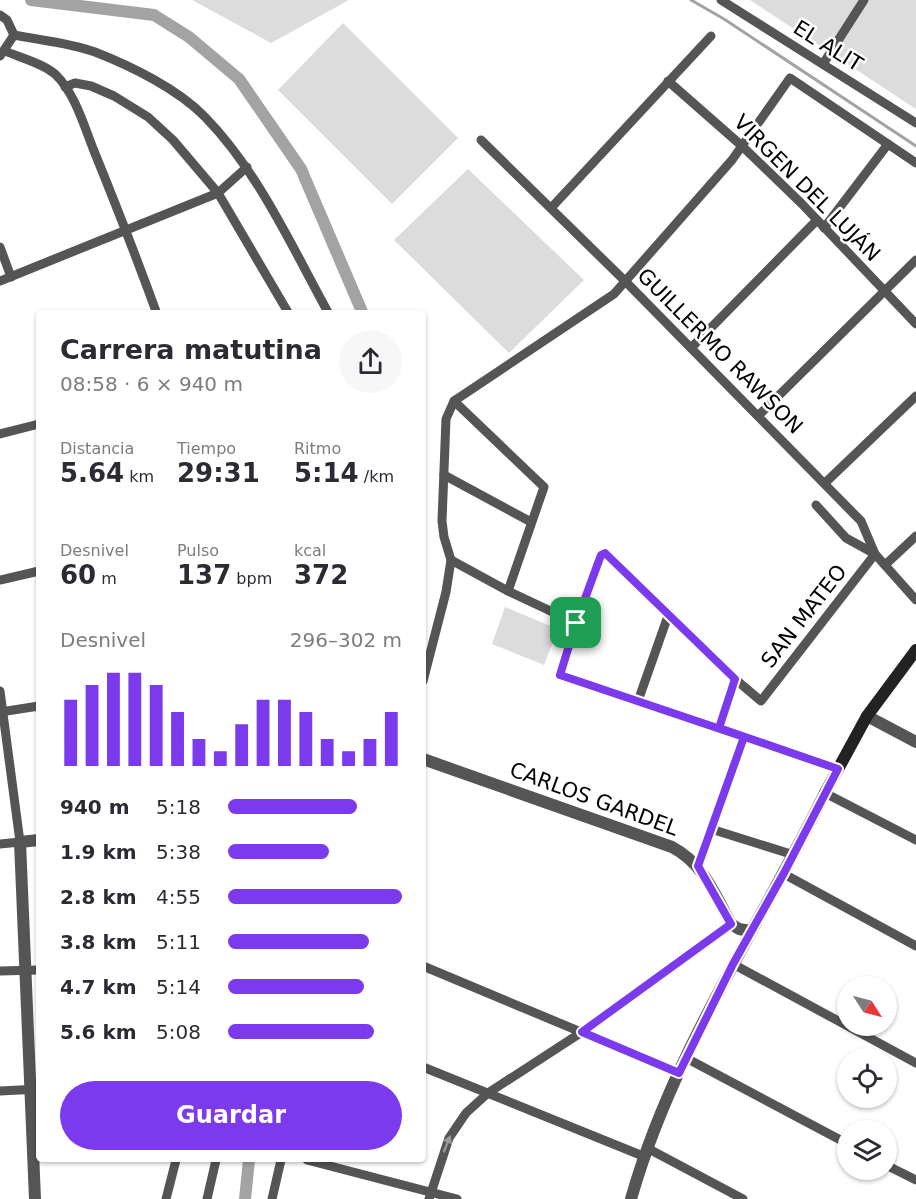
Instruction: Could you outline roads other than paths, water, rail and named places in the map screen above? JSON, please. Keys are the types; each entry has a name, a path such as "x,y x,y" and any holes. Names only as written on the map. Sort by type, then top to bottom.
{"main road":[{"path":"825,794 867,716 916,650"}],"street":[{"name":"EL ALIT","path":"721,0 915,121"},
{"path":"823,64 864,0"},
{"path":"0,15 7,20 14,35"},
{"path":"14,35 2,54 40,65 54,73 75,106 127,231 156,310"},
{"path":"14,35 93,51 134,69 173,92 204,115 247,167 327,310"},
{"path":"550,208 711,36"},
{"path":"426,670 447,592 451,560 442,521 446,419 454,401 614,294 742,146 790,78 916,163"},
{"name":"VIRGEN DEL LUJÁN","path":"668,81 742,146 817,220 916,324"},
{"path":"65,87 75,83 91,86 114,96 148,117 173,140 218,193 287,310"},
{"name":"GUILLERMO RAWSON","path":"482,140 759,415 861,521 874,555 916,600"},
{"path":"824,228 888,144"},
{"path":"0,281 218,193 247,167"},
{"path":"691,348 817,220"},
{"path":"0,247 11,277"},
{"path":"759,415 916,260"},
{"path":"825,483 916,396"},
{"path":"454,401 544,487 507,591"},
{"path":"0,434 36,425"},
{"path":"444,475 531,522"},
{"path":"816,505 846,537 874,555"},
{"path":"885,565 916,536"},
{"path":"735,679 611,558 605,553 601,555 560,675 838,769"},
{"name":"SAN MATEO","path":"719,728 735,679 761,700 874,555"},
{"path":"451,560 507,591 576,623"},
{"path":"0,580 36,572"},
{"path":"638,701 669,613"},
{"path":"0,691 20,842 25,971 35,1089 35,1199"},
{"path":"2,712 36,706"},
{"path":"867,716 916,742"},
{"path":"698,866 744,737"},
{"name":"CARLOS GARDEL","path":"426,760 672,847 687,855 698,866 731,924"},
{"path":"631,1199 645,1152 686,1058 733,964 825,794 916,840"},
{"path":"711,829 794,855"},
{"path":"0,843 36,840"},
{"path":"784,873 916,946"},
{"path":"430,1195 449,1138 466,1113 488,1093 582,1032 731,924 739,929 751,931"},
{"path":"733,964 916,1063"},
{"path":"426,967 679,1073"},
{"path":"0,971 36,970"},
{"path":"686,1058 837,1138"},
{"path":"426,1068 645,1152 743,1199"},
{"path":"0,1091 35,1089"},
{"path":"166,1199 175,1162"},
{"path":"207,1199 216,1162"},
{"path":"272,1199 281,1162"},
{"path":"314,1162 430,1195 458,1199"},
{"path":"897,1170 916,1180"}],"waterway":[{"path":"31,0 154,15 189,37 239,79 301,169 361,310"},
{"path":"691,0 724,19 916,146"},
{"path":"245,1199 249,1162"}]}
